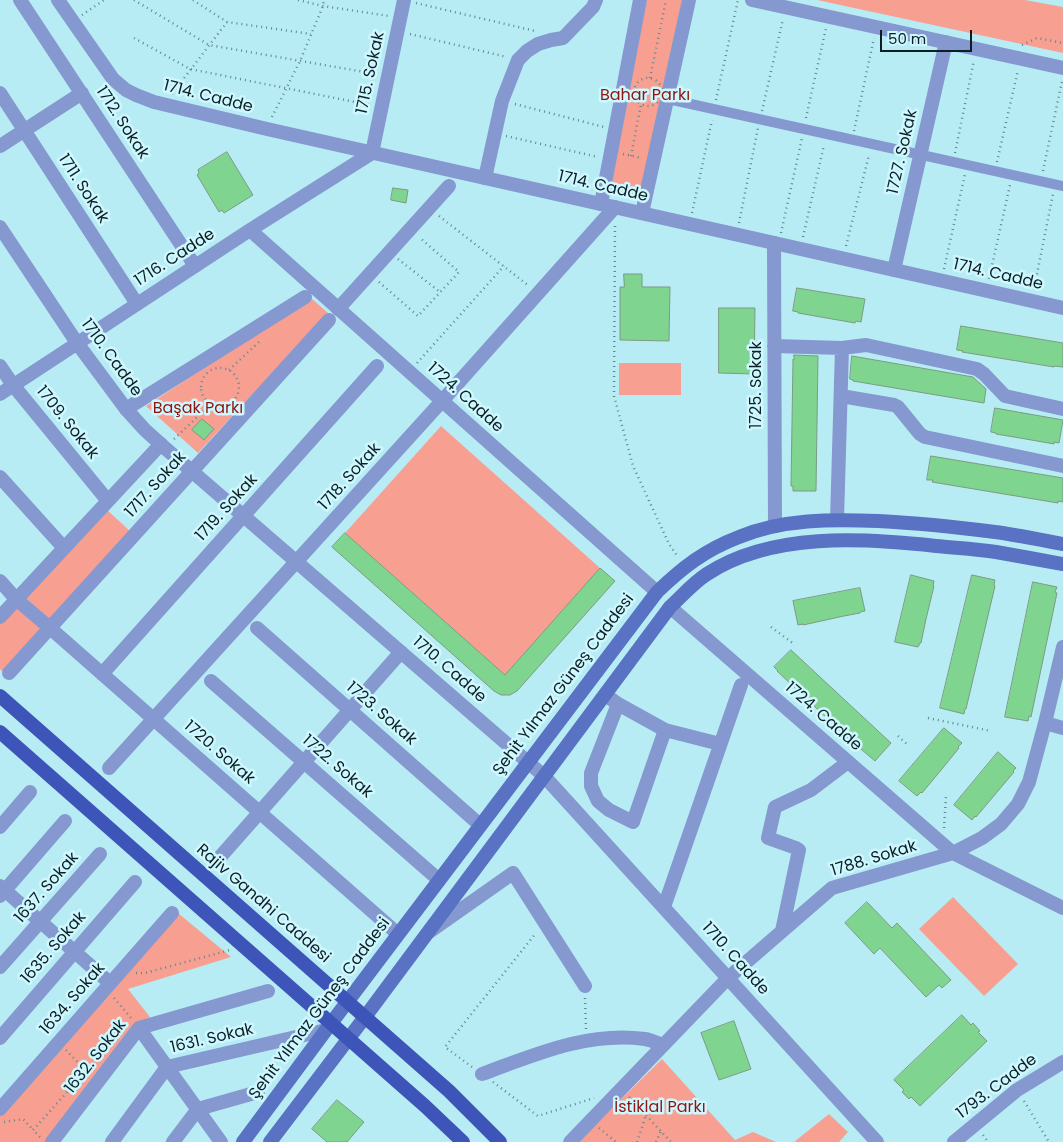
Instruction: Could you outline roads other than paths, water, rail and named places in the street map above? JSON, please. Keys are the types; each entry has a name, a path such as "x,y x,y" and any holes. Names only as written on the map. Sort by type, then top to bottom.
{"main road":[{"name":"Şehit Yılmaz Güneş Caddesi","path":"243,1142 657,592 685,566 714,548 748,534 775,526 837,520 908,522 997,532 1063,544"},
{"path":"270,1142 670,607 706,574 723,565 767,549 788,544 838,540 905,542 994,552 1063,564"},
{"name":"Rajiv Gandhi Caddesi","path":"0,696 449,1091 500,1142"},
{"path":"0,732 244,946 328,1027 349,1038 463,1142"}],"street":[{"name":"1712. Sokak","path":"20,0 195,266"},
{"name":"1714. Cadde","path":"58,0 113,79 126,90 163,105 1063,308"},
{"name":"1715. Sokak","path":"372,153 404,0"},
{"path":"485,178 502,101 518,60 538,44 563,38 593,7 596,0"},
{"path":"601,204 640,0"},
{"path":"642,213 690,0"},
{"path":"752,0 977,49 1021,52 1063,68"},
{"name":"1727. Sokak","path":"894,270 946,42"},
{"path":"0,146 82,93"},
{"name":"1711. Sokak","path":"0,94 137,304"},
{"path":"668,98 1059,185"},
{"name":"1716. Cadde","path":"0,394 250,230 372,153"},
{"path":"338,309 450,186"},
{"name":"1718. Sokak","path":"109,768 615,207"},
{"name":"1710. Cadde","path":"0,227 77,343 126,409 145,430 544,776 877,1142"},
{"name":"1724. Cadde","path":"250,230 657,592"},
{"name":"1725. Sokak","path":"774,243 775,526"},
{"path":"126,409 305,297"},
{"name":"1717. Sokak","path":"9,673 329,320"},
{"path":"774,346 842,348 866,345 977,369 1006,396 1063,409"},
{"path":"837,520 842,348"},
{"name":"1709. Sokak","path":"0,366 13,385 108,501"},
{"name":"1719. Sokak","path":"102,674 377,366"},
{"path":"841,396 894,405 898,407 920,434 925,437 1063,466"},
{"name":"1717. Sokak","path":"0,616 162,446"},
{"path":"0,477 64,548"},
{"name":"1720. Sokak","path":"0,581 16,599 398,934"},
{"name":"1724. Cadde","path":"670,607 948,849 1063,908"},
{"name":"1723. Sokak","path":"258,628 480,825"},
{"name":"1788. Sokak","path":"570,1142 728,978 832,888 982,838 1001,824 1018,804 1029,782 1063,647"},
{"path":"221,856 401,652"},
{"name":"1722. Sokak","path":"211,681 439,880"},
{"path":"664,908 741,685"},
{"path":"605,694 618,704 665,730 720,744"},
{"path":"618,704 591,773 591,786 598,801 610,810 633,822 665,730"},
{"path":"1045,723 1063,728"},
{"path":"782,931 799,850 768,838 775,807 811,790 848,762"},
{"path":"0,827 30,792"},
{"path":"65,821 2,891 112,982"},
{"name":"1637. Sokak","path":"0,967 100,854"},
{"path":"427,934 513,873 585,986"},
{"name":"1635. Sokak","path":"0,1038 135,882"},
{"name":"1634. Sokak","path":"0,1109 172,913"},
{"name":"1632. Sokak","path":"52,1142 139,1028 268,991"},
{"name":"1631. Sokak","path":"112,1142 167,1067 328,1027"},
{"path":"139,1028 221,1142"},
{"path":"482,1074 544,1051 586,1041 618,1038 646,1039 663,1045"},
{"name":"1793. Cadde","path":"954,1142 1017,1090 1063,1062"},
{"path":"173,1142 198,1110 258,1092"}],"park label":[{"name":"Bahar Parkı","path":"645,96"},
{"name":"Başak Parkı","path":"198,409"},
{"name":"İstiklal Parkı","path":"660,1108"}]}
